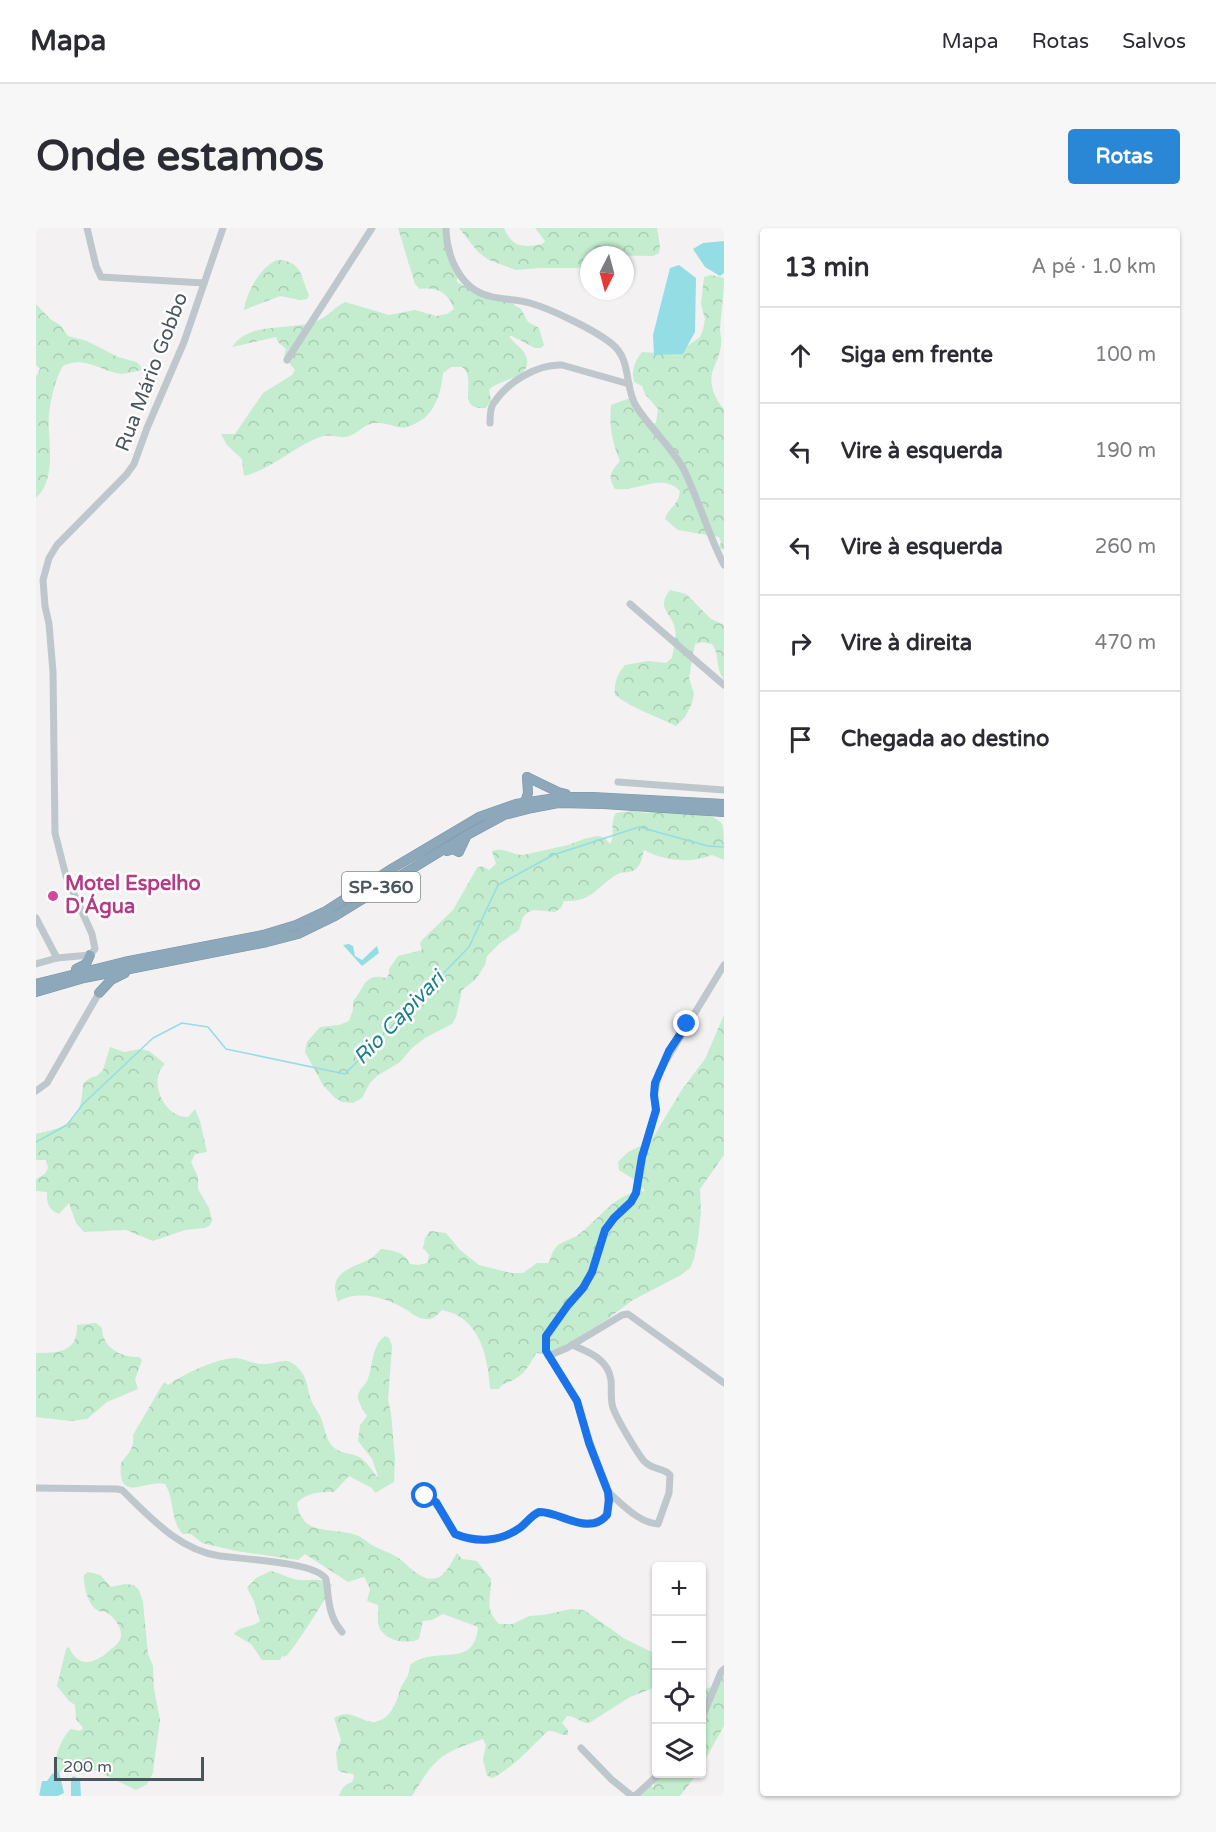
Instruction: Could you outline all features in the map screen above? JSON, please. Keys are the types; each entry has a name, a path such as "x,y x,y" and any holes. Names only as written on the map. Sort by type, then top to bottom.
{"highway":[{"path":"525,802 528,793 526,777 558,792 592,797"},
{"name":"SP-360","path":"36,983 124,962 263,935 296,925 326,911 393,867 479,817 525,802 561,797 592,797 724,804"},
{"name":"SP-360","path":"36,992 84,978 298,934 335,916 399,876 422,866 450,849 459,852 467,835 504,815 558,803 724,812"},
{"path":"90,955 98,964 124,962"},
{"path":"36,983 58,973 80,968 86,964 90,955"},
{"path":"99,993 111,980 134,968"},
{"path":"84,978 97,980 100,984 99,993"}],"street":[{"path":"87,228 101,277 204,283"},
{"name":"Rua Mário Gobbo","path":"90,955 95,949 95,942 66,876 55,833 53,672 43,580 49,558 57,545 134,464 184,342 223,228"},
{"path":"287,360 372,228"},
{"path":"446,228 452,260 473,290 491,297 529,303 544,308 602,337 612,344 624,358 629,384 637,406 666,442 682,467 701,506 724,565"},
{"path":"490,423 493,404 512,384 539,368 562,365 629,384"},
{"path":"630,604 724,685"},
{"path":"618,782 724,790"},
{"path":"36,918 57,958"},
{"path":"36,964 57,958 90,955"},
{"path":"414,1493 436,1502 455,1534 486,1541 510,1534 539,1512 554,1514 576,1523 597,1521 607,1515 608,1492 589,1443 577,1401 548,1356 545,1346 546,1336 583,1288 592,1272 605,1230 631,1202 636,1193 642,1157 656,1110 654,1095 659,1072 669,1051 724,965"},
{"path":"36,1091 47,1083 99,993"},
{"path":"548,1356 627,1314 724,1383"},
{"path":"572,1345 597,1355 611,1379 613,1407 642,1459 650,1467 666,1471 670,1475 669,1493 658,1524 650,1524 634,1514 608,1492"},
{"path":"36,1488 122,1490 170,1534 203,1553 317,1570 326,1579 334,1623 342,1632"},
{"path":"706,1708 724,1669"},
{"path":"581,1748 611,1779 632,1796 654,1778"}],"green space":[{"path":"398,228 448,228 457,271 457,282 484,297 511,303 521,309 528,322 539,328 544,345 541,348 535,348 509,336 525,354 526,368 515,377 489,390 491,400 486,408 476,407 468,399 467,372 462,367 451,367 443,373 440,392 435,404 428,415 415,424 398,427 375,423 346,437 323,436 265,468 244,476 242,459 227,445 221,434 235,434 263,393 292,375 295,370 284,357 286,349 276,337 232,347 239,339 259,330 314,322 345,302 389,315 415,310 436,316 447,314 454,309 449,298 441,292 420,289 415,284"},
{"path":"459,228 504,228 510,239 518,245 529,246 542,244 545,241 535,228 657,228 660,247 659,253 653,256 634,256 634,246 580,246 580,267 516,270 489,260 478,252"},
{"path":"277,260 292,263 296,267 309,295 307,299 280,296 244,310 255,281 265,268"},
{"path":"711,275 724,278 721,347 711,380 715,396 724,409 724,550 719,548 721,542 719,537 678,530 665,519 679,496 680,491 673,486 658,483 615,489 611,477 612,471 620,461 612,434 611,405 630,398 652,424 656,423 658,409 645,394 642,386 634,382 634,366 642,352 671,354 700,337 705,319 701,304 704,277"},
{"path":"36,304 50,319 60,325 68,336 87,341 118,357 136,362 141,366 141,370 119,374 77,362 63,366 50,406 50,466 46,484 36,498 36,377 40,369 36,365"},
{"path":"670,590 686,594 711,619 724,625 724,680 719,671 716,652 712,644 703,642 695,644 689,678 694,694 692,703 685,717 676,726 615,695 617,679 625,665 648,661 666,663 672,658 675,629 664,606"},
{"path":"670,808 700,812 720,822 723,826 724,860 712,855 695,860 678,860 661,857 644,850 637,868 616,875 588,897 564,901 561,908 555,912 534,910 527,913 523,917 519,930 500,943 487,956 485,965 476,979 462,990 456,1017 452,1024 425,1038 412,1048 400,1062 377,1076 370,1083 362,1098 353,1103 342,1102 335,1098 323,1085 305,1052 307,1042 320,1027 339,1025 349,1021 353,1001 369,979 386,978 398,956 422,950 421,941 453,910 477,868 482,866 489,870 496,864 492,851 504,850 523,855 598,836 605,838 610,844 616,813 632,811 647,813"},
{"path":"724,1015 724,1155 700,1189 701,1213 694,1259 690,1268 681,1275 633,1300 558,1350 545,1354 536,1353 522,1374 499,1389 490,1389 487,1364 480,1340 465,1321 455,1314 442,1310 433,1318 423,1319 389,1301 372,1296 354,1296 338,1302 335,1285 340,1275 351,1267 370,1259 381,1249 401,1254 410,1264 427,1263 429,1255 423,1248 425,1238 430,1231 446,1233 460,1250 479,1265 511,1273 523,1273 537,1263 549,1263 557,1246 586,1229 608,1207 625,1196 645,1191 638,1182 619,1170 618,1162 628,1152 651,1141 681,1091 705,1059"},
{"path":"110,1047 124,1052 140,1049 149,1051 165,1064 160,1071 158,1088 165,1105 179,1116 188,1117 195,1109 207,1152 195,1154 191,1162 198,1177 198,1189 209,1208 212,1221 205,1228 185,1230 153,1241 126,1230 84,1232 76,1223 69,1203 59,1214 49,1206 47,1192 36,1191 36,1179 45,1174 48,1168 46,1160 36,1160 36,1134 58,1128 72,1120 80,1106 83,1083 103,1070"},
{"path":"96,1323 102,1328 105,1341 109,1346 126,1356 139,1357 142,1360 135,1379 138,1389 107,1402 87,1419 70,1421 36,1417 36,1353 65,1350 74,1341 77,1325"},
{"path":"385,1336 389,1338 392,1346 388,1400 395,1460 394,1482 375,1493 372,1488 349,1476 334,1492 309,1495 297,1503 305,1521 319,1529 358,1536 397,1557 426,1578 437,1578 443,1574 457,1553 462,1559 477,1561 491,1579 489,1602 491,1612 499,1624 513,1624 529,1616 571,1609 584,1610 625,1639 652,1652 652,1689 630,1697 589,1723 567,1716 562,1723 568,1730 568,1735 548,1731 516,1762 493,1778 487,1776 483,1759 486,1745 483,1739 440,1758 412,1796 339,1796 354,1777 353,1774 338,1770 336,1753 341,1740 334,1718 346,1714 375,1722 385,1718 395,1705 410,1665 431,1656 462,1653 469,1649 475,1640 478,1627 443,1614 432,1620 423,1621 419,1639 409,1642 393,1639 383,1633 379,1627 378,1605 367,1601 370,1589 365,1578 348,1582 305,1554 298,1560 236,1551 202,1543 191,1534 183,1534 179,1529 165,1484 128,1487 121,1476 121,1463 132,1447 133,1435 164,1382 168,1385 201,1367 229,1358 263,1364 287,1361 295,1365 305,1377 311,1400 332,1446 339,1451 361,1458 379,1479 372,1459 358,1441 360,1425 367,1416 359,1403 358,1396 367,1381 380,1341"},
{"path":"271,1571 296,1579 321,1580 332,1585 311,1622 289,1653 282,1656 280,1660 262,1660 251,1644 234,1634 260,1621 247,1588 256,1578"},
{"path":"88,1572 100,1575 111,1587 134,1585 139,1590 143,1602 148,1654 153,1666 154,1689 160,1720 153,1773 147,1784 136,1790 97,1771 85,1768 57,1772 56,1768 56,1756 64,1737 71,1729 80,1731 83,1728 76,1719 75,1705 57,1686 66,1649 69,1647 77,1659 93,1661 114,1647 121,1637 119,1625 114,1619 106,1612 97,1610 89,1599 84,1579 84,1575"},
{"path":"724,1675 724,1726 706,1758 706,1689 715,1685"},
{"path":"654,1778 694,1778 680,1796 638,1796 648,1785 654,1787"}],"water":[{"path":"724,241 724,273 720,276 705,267 693,249 703,243"},
{"path":"679,265 696,278 695,332 683,354 654,355 653,335 670,268"},
{"path":"343,945 353,946 355,956 362,960 377,946 379,953 362,966"},
{"path":"59,1771 64,1793 58,1796 39,1796 42,1781 47,1781 52,1774"},
{"path":"73,1776 80,1779 81,1796 71,1796"}],"waterway":[{"name":"Rio Capivari","path":"36,1142 67,1125 83,1104 153,1038 182,1023 208,1027 226,1049 345,1074 469,947 498,885 553,855 639,827 708,846 724,847"}],"place":[{"name":"Motel Espelho D'Água","path":"53,896"}],"route":[{"path":"425,1496 436,1502 455,1534 476,1540 486,1541 510,1534 539,1512 554,1514 576,1523 597,1521 604,1519 607,1515 608,1492 589,1443 577,1401 546,1351 546,1336 583,1288 592,1272 605,1230 631,1202 636,1193 642,1157 656,1110 655,1083 669,1051 687,1024"}]}
